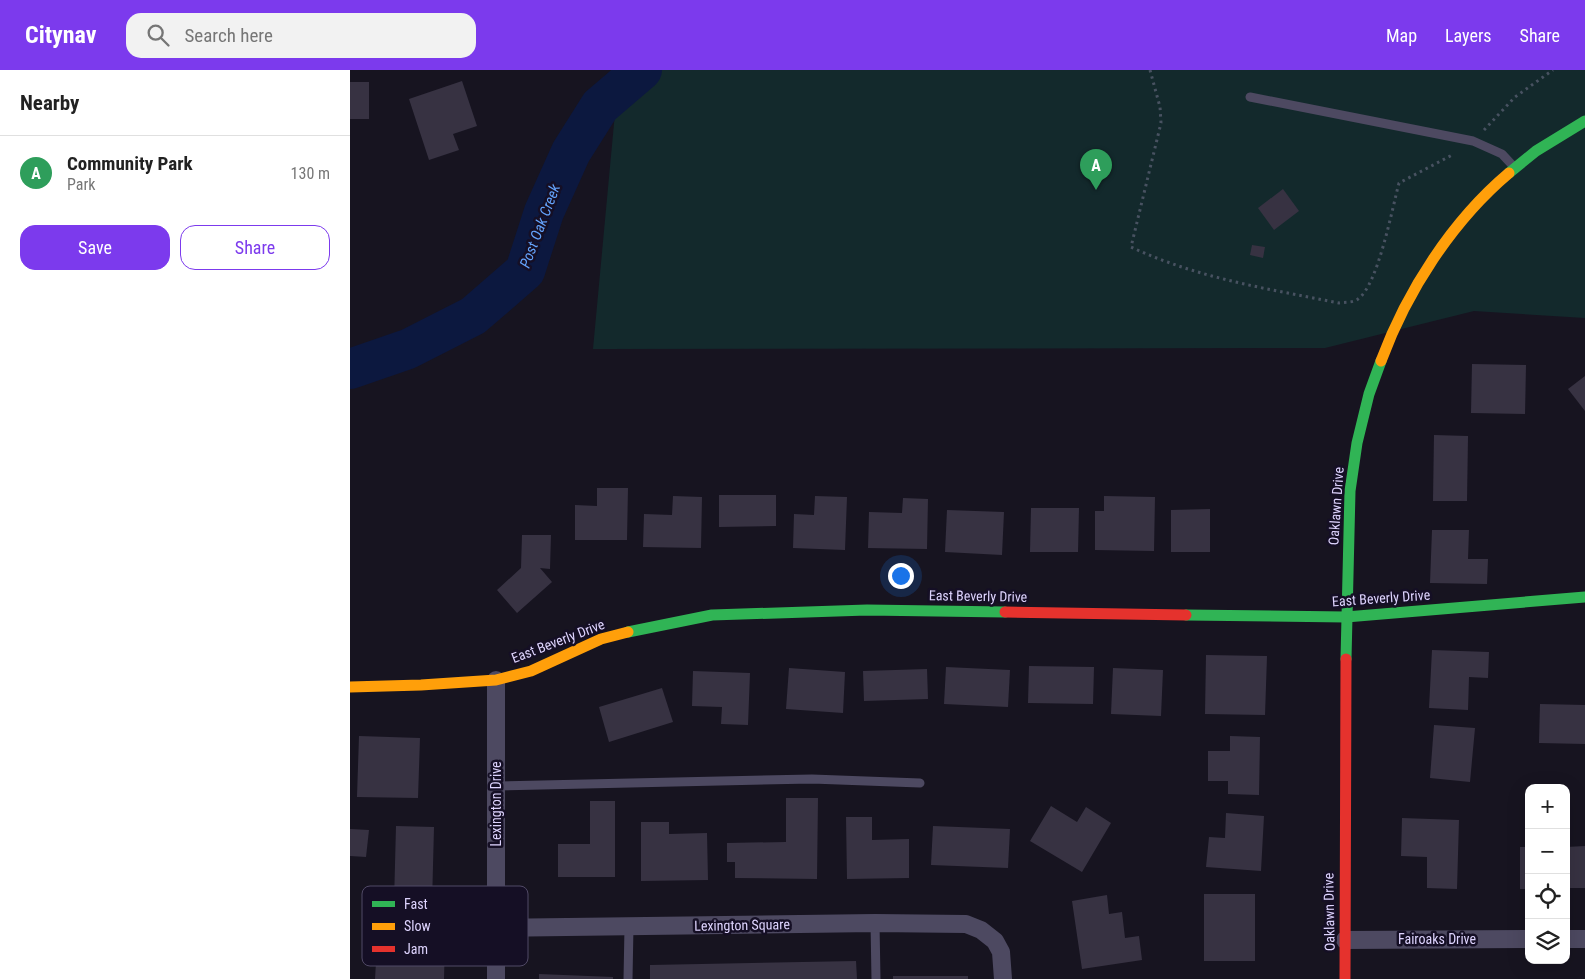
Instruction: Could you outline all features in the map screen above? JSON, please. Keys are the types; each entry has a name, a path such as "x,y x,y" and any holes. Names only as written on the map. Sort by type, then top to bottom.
{"street":[{"name":"Oaklawn Drive","path":"1345,979 1346,617 1350,490 1357,442 1374,376 1405,306 1435,256 1472,211 1515,169 1556,137 1585,121"},
{"name":"East Beverly Drive","path":"350,687 496,680 531,671 601,639 646,627 712,616 867,610 1346,617 1585,598"},
{"name":"Lexington Drive","path":"496,680 496,886"},
{"name":"Lexington Square","path":"528,928 875,923 966,924 981,930 995,941 1001,952 1003,979"},
{"name":"Fairoaks Drive","path":"1344,940 1525,939"},
{"path":"1570,939 1585,939"},
{"path":"496,966 496,979"}],"lane":[{"path":"1250,97 1473,141 1502,154 1515,169"},
{"path":"496,786 812,779 920,783"},
{"path":"875,923 876,979"},
{"path":"628,979 629,926"}],"path":[{"path":"1150,70 1160,106 1160,124 1131,247 1160,260 1212,277 1339,303 1356,300 1368,289 1399,183 1462,149 1473,141 1515,97 1553,70"}],"green space":[{"path":"619,70 1585,70 1585,318 1474,311 1325,348 593,349"}],"building":[{"path":"462,81 477,126 453,134 459,150 429,160 409,99"},
{"path":"350,82 369,82 369,119 350,119"},
{"path":"1283,189 1299,211 1274,230 1258,208"},
{"path":"1252,245 1265,247 1263,258 1250,255"},
{"path":"1472,364 1526,365 1525,414 1471,413"},
{"path":"1585,376 1585,411 1568,389"},
{"path":"1434,435 1468,436 1467,501 1433,501"},
{"path":"597,488 628,488 627,540 575,540 575,505 597,506"},
{"path":"719,495 776,495 776,526 719,527"},
{"path":"673,496 702,497 701,548 643,547 644,514 672,515"},
{"path":"815,496 847,497 845,550 793,548 794,514 814,515"},
{"path":"1104,496 1155,497 1154,551 1095,550 1095,511 1104,511"},
{"path":"903,498 928,499 927,549 868,548 869,512 902,513"},
{"path":"1031,508 1079,508 1078,552 1030,552"},
{"path":"1210,509 1210,552 1171,552 1171,510"},
{"path":"947,510 1004,512 1002,555 945,552"},
{"path":"1432,530 1469,530 1468,559 1488,559 1487,584 1430,583"},
{"path":"522,535 551,535 550,569 540,568 552,582 517,613 497,590 521,568"},
{"path":"1432,650 1489,652 1488,678 1469,677 1468,710 1429,708"},
{"path":"1206,655 1267,656 1265,715 1205,714"},
{"path":"1029,666 1094,667 1093,704 1028,703"},
{"path":"946,667 1010,670 1008,707 944,704"},
{"path":"789,668 845,672 843,713 786,709"},
{"path":"1113,668 1163,670 1161,716 1111,714"},
{"path":"927,669 928,699 864,701 863,671"},
{"path":"693,671 750,673 748,725 721,724 722,707 692,706"},
{"path":"662,688 673,722 609,742 599,707"},
{"path":"1540,704 1585,705 1585,744 1539,743"},
{"path":"1434,725 1475,728 1470,782 1430,778"},
{"path":"359,736 420,738 418,798 357,797"},
{"path":"1230,736 1260,737 1259,795 1228,794 1228,781 1208,781 1208,751 1230,751"},
{"path":"786,798 818,798 817,879 735,878 735,862 727,862 727,843 786,842"},
{"path":"590,801 615,801 615,877 558,877 558,844 590,844"},
{"path":"1051,806 1077,822 1086,807 1111,823 1082,872 1030,841"},
{"path":"1226,813 1264,816 1261,871 1206,867 1209,837 1225,838"},
{"path":"846,817 872,817 872,840 909,839 909,878 847,879"},
{"path":"1402,818 1459,820 1457,889 1427,888 1427,857 1401,856"},
{"path":"641,822 669,822 669,834 707,833 708,880 641,881"},
{"path":"396,826 434,827 432,886 394,886"},
{"path":"933,826 1010,829 1008,868 931,865"},
{"path":"350,829 369,830 366,857 350,856"},
{"path":"1585,846 1585,888 1570,888 1570,847"},
{"path":"1520,847 1525,847 1525,889 1520,889"},
{"path":"1204,894 1255,894 1255,961 1204,961"},
{"path":"1107,895 1109,914 1122,912 1125,938 1139,936 1142,960 1082,969 1072,901"},
{"path":"856,961 857,979 650,979 650,965"},
{"path":"376,966 444,966 444,979 375,979"},
{"path":"539,974 613,977 613,979 539,979"},
{"path":"893,976 968,976 968,979 893,979"}],"waterway":[{"name":"Post Oak Creek","path":"350,369 408,349 473,316 525,271 544,212 571,152 600,106 642,70"}],"traffic: fast":[{"path":"1509,173 1536,151 1585,121"},
{"path":"1346,659 1350,491 1357,443 1369,394 1381,361"},
{"path":"1186,615 1346,617 1585,597"},
{"path":"628,632 712,615 867,610 1005,612"}],"traffic: slow":[{"path":"1381,361 1404,309 1433,259 1469,213 1509,173"},
{"path":"350,687 496,680 531,671 601,639 628,632"}],"traffic: jam":[{"path":"1005,612 1186,615"},
{"path":"1345,979 1346,659"}],"place":[{"name":"Community Park","path":"1096,190"}]}
